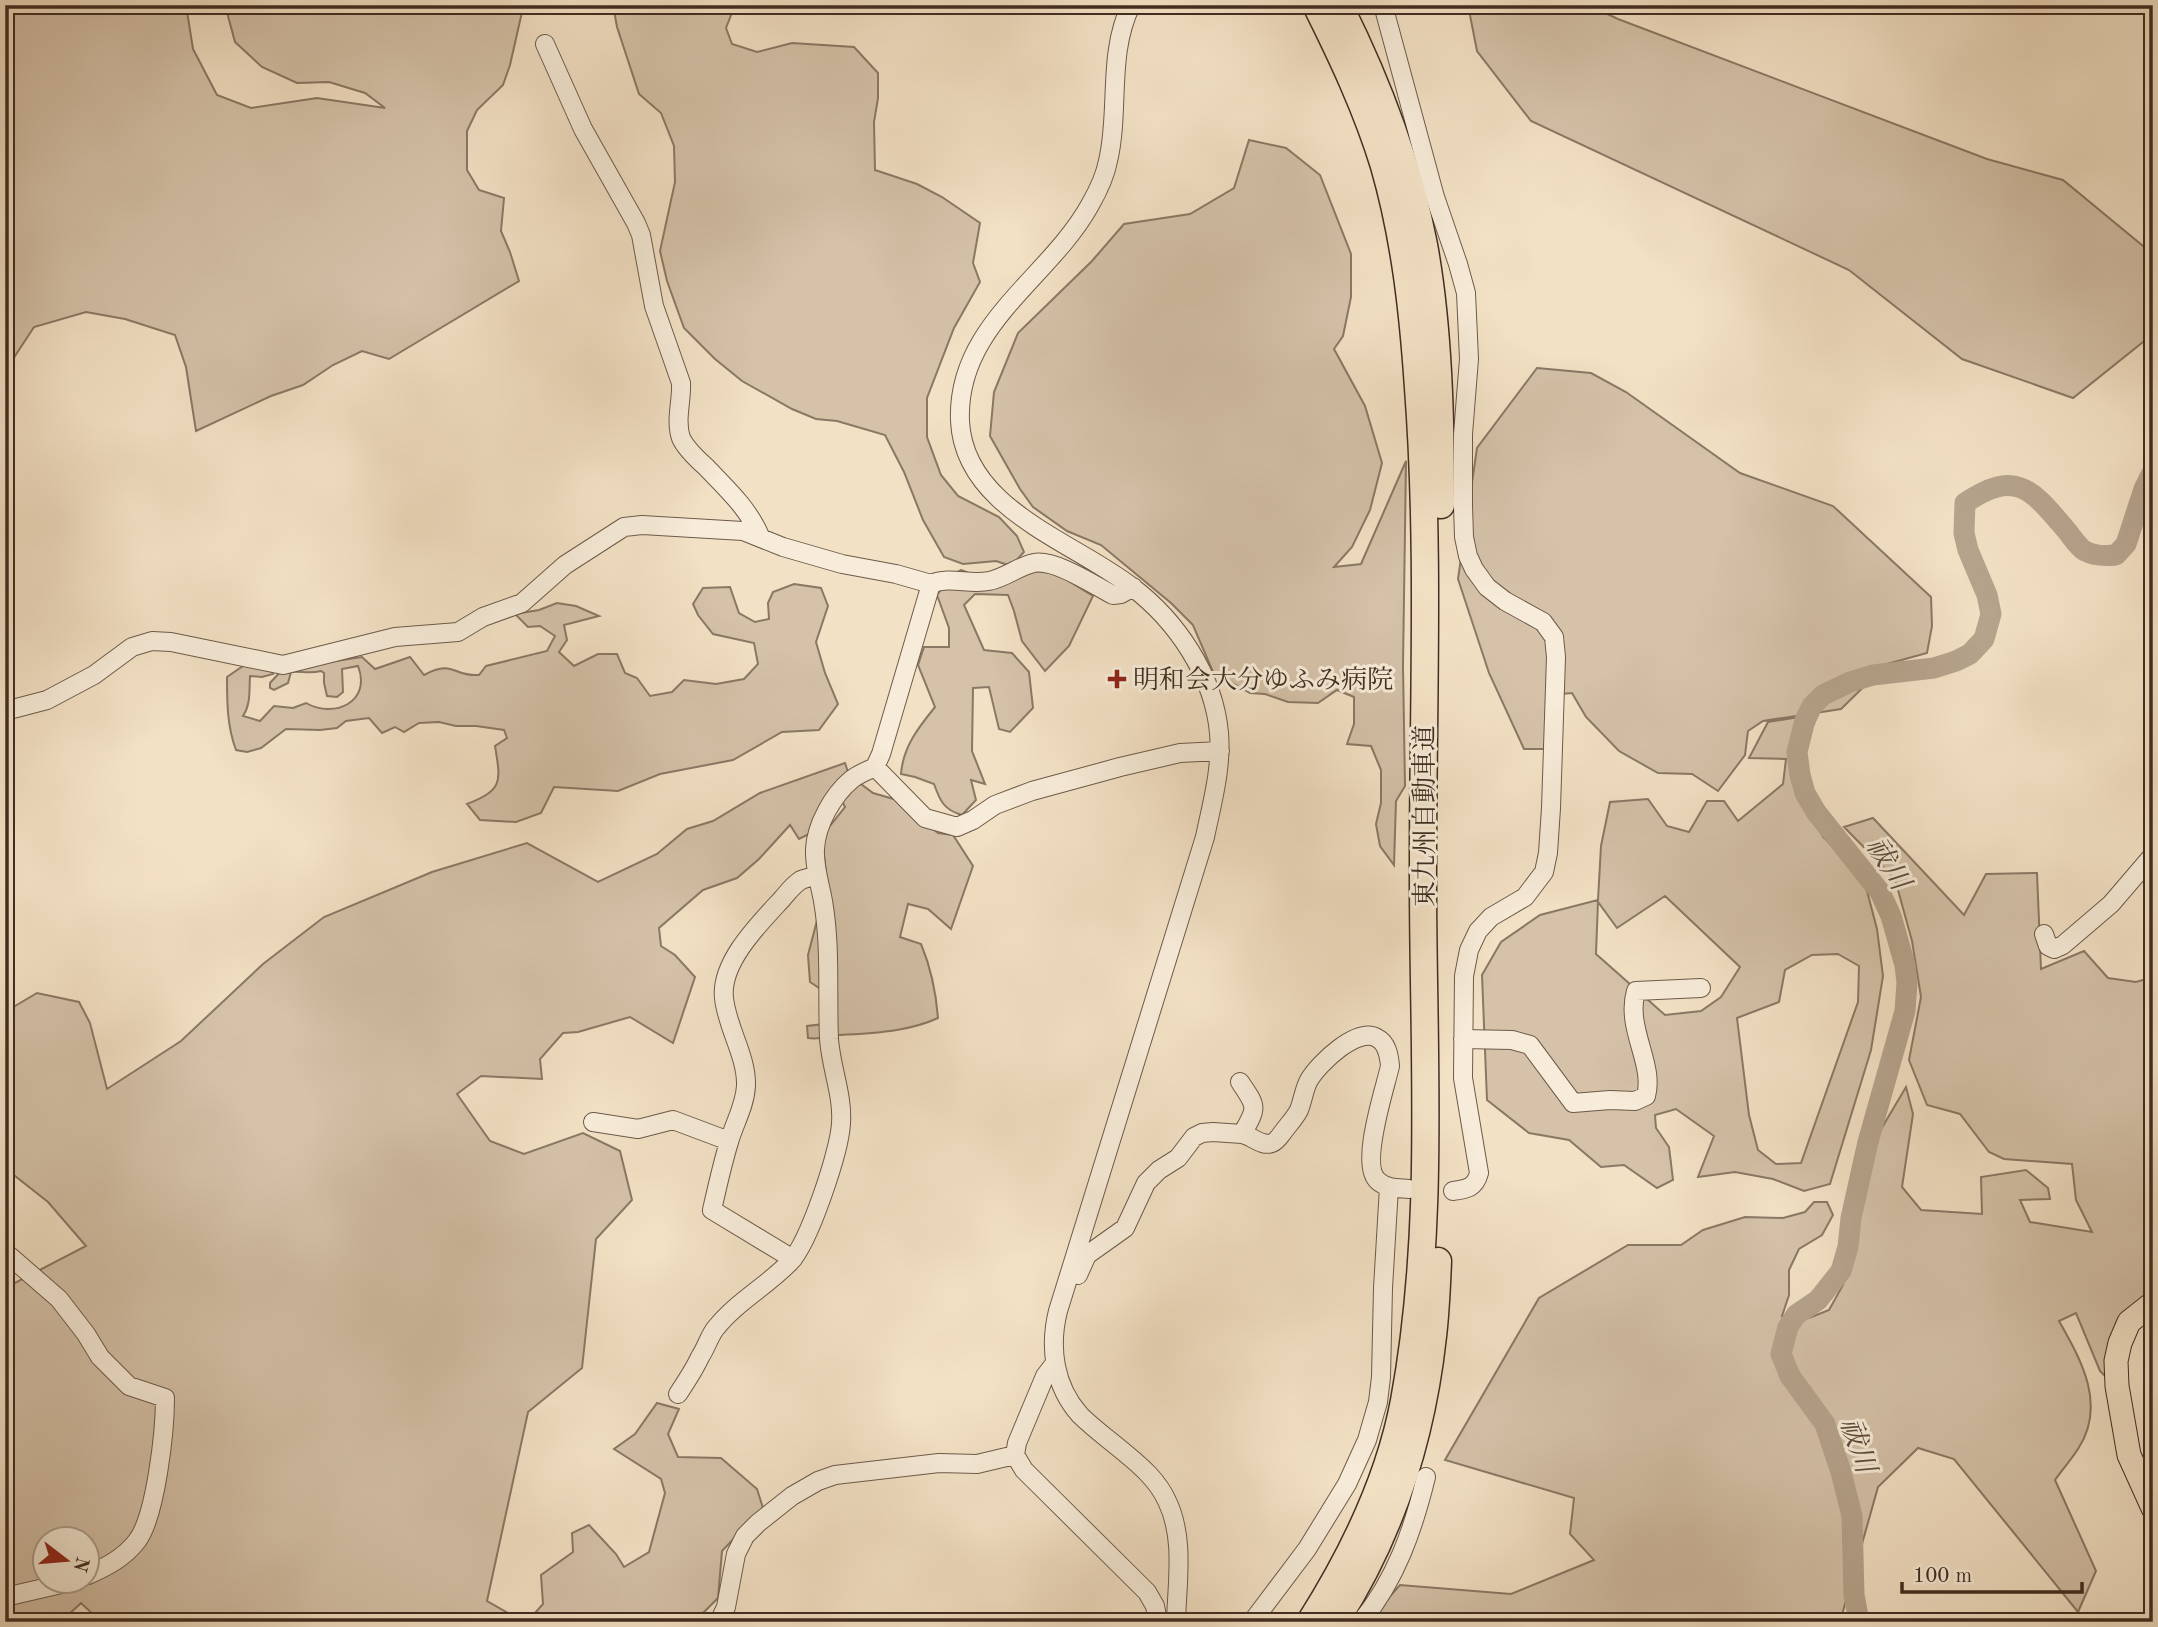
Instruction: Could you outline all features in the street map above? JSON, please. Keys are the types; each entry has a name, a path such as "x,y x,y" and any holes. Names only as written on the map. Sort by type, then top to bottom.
{"highway":[{"name":"東九州自動車道","path":"1310,1622 1339,1576 1373,1507 1388,1465 1404,1403 1423,1244 1426,1159 1423,863 1426,570 1422,437 1412,307 1400,235 1376,143 1363,106 1316,5"},
{"name":"東九州自動車道","path":"1335,1622 1374,1555 1392,1514 1411,1454 1422,1406 1433,1336 1441,1159 1441,481 1433,307 1424,245 1394,134 1376,84 1339,5"}],"main road":[{"path":"2153,1303 2129,1322 2116,1361 2117,1386 2129,1455 2153,1508"}],"street":[{"path":"1131,5 1119,42 1112,141 1103,180 1086,213 1068,238 999,315 975,354 965,374 960,423 971,462 999,499 1045,532 1133,587 1172,627 1195,658 1207,683 1217,720 1220,751 1205,837 1058,1311 1053,1336 1054,1358 1061,1384 1075,1408 1145,1470 1161,1489 1169,1504 1178,1540 1176,1622"},
{"path":"1383,5 1435,197 1466,293 1469,359 1463,434 1463,506 1468,556 1487,587 1505,601 1543,622 1554,637 1556,657 1551,808 1544,872 1525,897 1491,917 1478,931 1469,950 1464,976 1463,1078 1479,1173 1474,1185 1468,1189 1453,1191"},
{"path":"545,44 583,130 628,207 641,236 653,306 681,383 678,413 682,440 690,452 734,496 747,512 760,536"},
{"path":"5,711 47,700 94,674 132,647 152,641 171,642 283,666 395,637 458,632 483,617 522,603 565,565 624,527 642,525 743,531 783,547 842,564 931,584 942,579 989,581 1034,563 1046,563 1113,595 1133,587"},
{"path":"678,1394 715,1330 741,1303 793,1259 804,1241 840,1137 841,1120 830,1039 829,962 823,901 816,876 815,849 819,830 839,793 851,780 875,767 881,754 931,584"},
{"path":"875,767 925,818 957,827 995,806 1032,791 1180,752 1220,751"},
{"path":"2044,934 2048,946 2054,949 2063,945 2111,904 2153,855"},
{"path":"793,1259 712,1210 729,1141 744,1101 746,1084 723,988 738,952 766,915 792,886 803,879 816,876"},
{"path":"1462,1039 1512,1040 1530,1045 1573,1104 1610,1100 1635,1101 1646,1096 1650,1084 1636,1031 1633,1001 1636,991 1701,988"},
{"path":"1158,1622 1156,1606 1147,1592 1024,1470 1015,1455 1017,1443 1045,1376 1054,1358 1062,1350 1068,1309 1087,1255 1125,1228 1146,1183 1159,1170 1178,1158 1194,1137 1213,1132 1242,1134 1260,1143 1275,1142 1296,1115 1308,1080 1335,1052 1356,1037 1372,1034 1382,1040 1389,1053 1390,1066 1371,1146 1370,1164 1374,1177 1389,1187 1409,1189"},
{"path":"1240,1082 1254,1102 1254,1111 1242,1134"},
{"path":"593,1122 638,1129 673,1120 729,1141"},
{"path":"1252,1622 1307,1549 1346,1484 1367,1440 1378,1402 1381,1377 1389,1187"},
{"path":"5,1252 59,1299 100,1357 129,1386 165,1398 165,1417 153,1494 144,1530 121,1558 102,1568"},
{"path":"719,1622 726,1607 736,1554 745,1536 792,1496 818,1481 835,1475 939,1463 977,1464 1015,1455"},
{"path":"1361,1622 1380,1598 1396,1567 1416,1515 1426,1477"},
{"path":"5,1597 32,1590"}],"shaded area":[{"path":"5,5 186,5 193,49 217,95 251,108 317,98 385,108 365,93 329,82 297,83 262,67 235,42 225,5 529,5 522,12 503,85 477,110 467,131 467,170 479,190 504,198 501,231 519,281 389,359 362,351 333,365 303,385 271,396 196,431 186,367 175,335 125,319 86,312 34,327 5,376"},
{"path":"613,5 735,5 726,28 732,44 757,52 792,43 854,47 878,73 874,122 875,170 917,184 942,197 980,223 973,263 980,282 954,328 927,398 927,437 941,475 958,496 999,517 1017,536 1024,552 1011,566 996,561 963,564 944,557 923,520 904,472 885,435 837,421 816,419 792,409 742,381 684,328 667,281 660,251 675,182 674,146 661,113 639,94 617,27"},
{"path":"1468,5 1588,5 1618,19 1987,159 2063,180 2143,246 2153,260 2153,334 2073,398 1962,359 1849,270 1531,121 1477,51"},
{"path":"1249,140 1286,148 1320,175 1351,254 1351,297 1343,336 1334,349 1365,406 1382,463 1370,510 1352,547 1334,567 1361,564 1406,461 1403,666 1405,786 1396,801 1394,865 1380,846 1376,824 1381,803 1381,770 1371,746 1347,744 1354,724 1354,697 1337,690 1318,703 1288,702 1265,694 1250,693 1213,672 1193,625 1171,603 1101,545 1067,531 1033,507 990,436 994,392 1018,333 1092,261 1124,224 1190,214 1234,188"},
{"path":"1537,368 1591,373 1626,392 1740,473 1833,506 1931,597 1932,626 1927,653 1887,664 1841,709 1763,721 1748,731 1745,755 1718,791 1692,774 1658,773 1619,751 1586,717 1572,693 1550,695 1544,749 1524,749 1489,673 1458,579 1477,448"},
{"path":"961,570 984,579 1033,571 1057,574 1093,596 1069,646 1045,671 1022,641 1008,595 975,594 964,605 984,650 1012,653 1029,672 1033,708 1010,732 999,729 989,687 973,688 972,751 985,784 971,780 976,800 962,815 944,804 934,784 901,774 908,746 935,707 918,665 924,647 949,647 949,628 937,595 953,574"},
{"path":"794,584 821,588 828,606 816,642 838,704 819,730 782,732 733,760 660,774 618,791 554,787 541,813 516,822 480,820 467,804 487,794 497,783 495,746 507,738 504,730 439,722 419,723 404,732 395,727 382,733 369,718 346,721 337,728 286,729 261,748 247,752 236,750 233,741 228,714 227,677 243,666 268,666 273,674 250,676 248,702 243,716 260,721 274,706 293,708 306,703 328,709 338,708 355,698 360,689 358,666 342,669 343,692 337,697 327,696 324,673 321,671 291,672 288,683 274,690 270,688 270,683 283,669 362,657 375,669 410,657 424,675 448,668 464,674 479,675 486,666 547,651 555,636 540,626 528,627 515,614 539,610 557,603 576,606 599,616 564,625 567,640 559,652 574,666 598,654 617,654 625,673 637,678 650,696 672,692 684,680 716,684 744,679 758,664 754,643 713,634 693,604 703,588 730,587 739,613 755,622 769,619 768,603 773,592"},
{"path":"1818,714 1794,771 1823,837 1848,861 1867,891 1877,929 1883,976 1871,1050 1830,1184 1804,1191 1773,1179 1735,1172 1698,1177 1714,1136 1676,1109 1655,1115 1656,1128 1669,1147 1673,1180 1657,1188 1624,1165 1601,1167 1569,1140 1529,1133 1487,1100 1482,975 1501,942 1540,915 1598,900 1601,846 1610,802 1648,799 1667,826 1689,832 1707,801 1724,801 1738,821 1783,784 1786,759 1749,758 1768,722","holes":["1665,896 1740,967 1721,997 1701,1011 1665,1015 1596,954 1598,902 1617,928","1838,954 1859,966 1858,1002 1801,1163 1776,1164 1758,1150 1749,1115 1737,1018 1779,1002 1785,970 1812,955"]},
{"path":"845,763 849,775 873,793 897,800 938,833 953,835 973,866 951,929 928,909 908,904 900,937 921,944 928,962 938,1018 890,1031 808,1038 807,1026 824,1024 822,990 810,982 808,955 827,882 822,836 845,807 836,787 809,834 799,839 790,825 759,859 737,878 703,890 659,928 661,946 675,955 695,977 673,1043 630,1017 578,1032 563,1033 540,1059 542,1079 481,1076 457,1094 490,1141 524,1154 583,1133 620,1151 632,1200 596,1239 582,1368 528,1412 487,1601 524,1622 98,1622 81,1603 68,1615 45,1622 5,1622 5,1288 86,1246 48,1202 15,1176 5,1181 5,1012 37,993 79,1002 90,1023 107,1089 181,1041 263,964 324,917 432,872 527,843 598,882 657,854 687,829 713,821 760,793"},
{"path":"1873,818 1964,915 1986,874 2037,873 2041,969 2084,951 2108,978 2136,982 2153,977 2153,1289 2130,1309 2109,1380 2100,1371 2076,1313 2059,1321 2082,1367 2091,1399 2086,1432 2078,1449 2055,1480 2096,1571 2078,1612 1954,1459 1918,1448 1878,1487 1840,1622 1367,1622 1400,1585 1511,1594 1594,1560 1570,1534 1574,1498 1445,1460 1539,1298 1628,1245 1681,1245 1703,1230 1745,1217 1783,1218 1805,1212 1814,1202 1827,1202 1833,1215 1822,1235 1799,1249 1789,1270 1789,1295 1782,1316 1809,1318 1829,1310 1843,1285 1880,1131 1906,1087 1913,1114 1902,1187 1921,1210 1982,1214 1981,1177 2026,1170 2048,1188 2050,1199 2020,1200 2030,1222 2092,1232 2076,1200 2072,1164 2004,1159 1989,1152 1960,1114 1927,1105 1909,1060 1921,997 1912,941 1895,879 1844,827"},
{"path":"657,1403 679,1409 668,1434 678,1457 721,1458 757,1489 763,1508 722,1551 718,1598 694,1622 527,1622 543,1604 541,1575 573,1552 572,1533 589,1525 616,1554 624,1567 649,1552 665,1493 661,1479 614,1449 635,1434"}],"waterway":[{"name":"祓川","path":"1859,1622 1854,1595 1852,1516 1841,1472 1825,1424 1790,1376 1781,1354 1788,1327 1796,1315 1818,1300 1841,1271 1868,1142 1905,1011 1907,983 1905,965 1891,916 1880,892 1816,812 1805,793 1797,752 1805,720 1812,706 1823,695 1850,682 1873,675 1934,668 1956,661 1970,654 1984,639 1991,614 1987,595 1968,550 1964,533 1965,503 1998,487 2022,489 2044,504 2082,549 2096,555 2116,555 2126,544 2144,489 2153,471"}],"place":[{"name":"明和会大分ゆふみ病院","path":"1117,679"}]}
